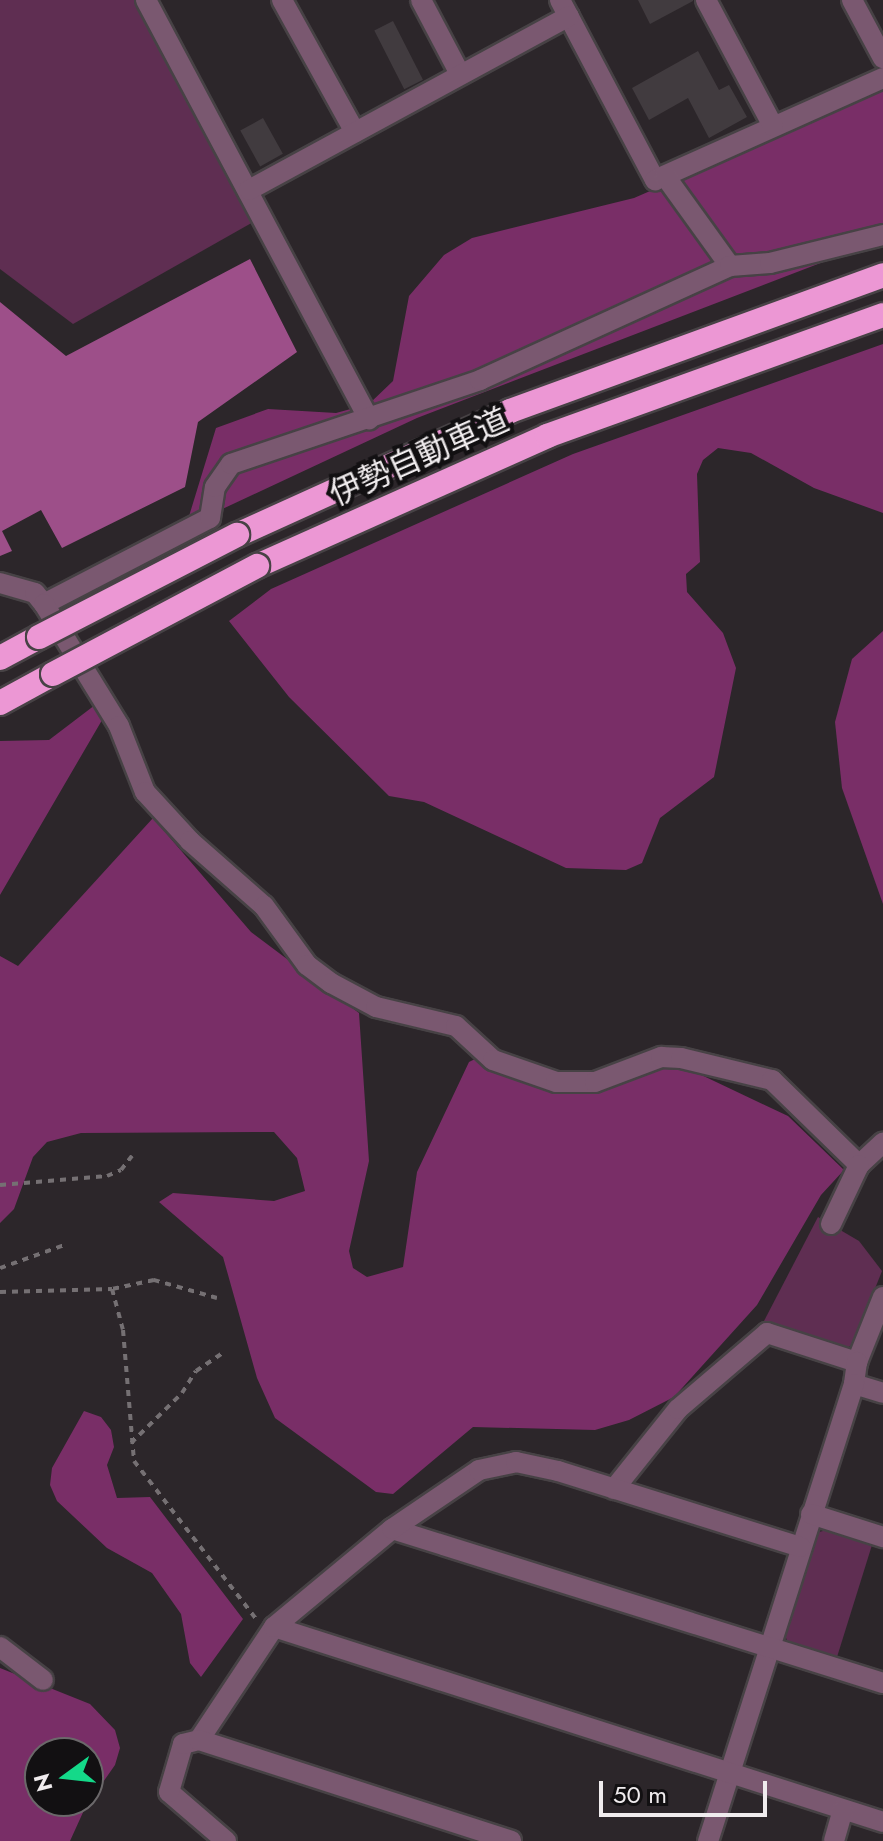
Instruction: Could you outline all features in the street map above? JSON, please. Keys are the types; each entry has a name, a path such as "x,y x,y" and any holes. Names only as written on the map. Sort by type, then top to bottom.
{"highway":[{"name":"伊勢自動車道","path":"0,658 237,535 510,411 883,275"},
{"name":"伊勢自動車道","path":"0,703 257,566 547,436 883,315"}],"street":[{"path":"146,0 369,419"},
{"path":"282,0 355,132"},
{"path":"421,0 460,74"},
{"path":"706,0 773,126"},
{"path":"852,0 883,58"},
{"path":"249,190 460,74 564,8 655,180 883,78"},
{"path":"665,176 730,266"},
{"path":"44,604 210,518 215,487 231,464 480,380 730,266 770,263 883,235"},
{"path":"0,583 35,593 44,604 119,726 145,792 264,906 307,965 331,983 376,1007 456,1026 493,1060 556,1082 595,1082 674,1056 764,1076 783,1088 859,1165"},
{"path":"831,1224 859,1165 883,1143"},
{"path":"708,1841 854,1384 857,1362 883,1297"},
{"path":"614,1489 678,1409 767,1333 857,1362"},
{"path":"854,1384 883,1393"},
{"path":"199,1740 272,1630 392,1529 453,1484 499,1464 516,1462 614,1489 800,1547"},
{"path":"811,1514 883,1537"},
{"path":"392,1529 883,1683"},
{"path":"272,1630 883,1822"},
{"path":"0,1647 43,1680"},
{"path":"226,1841 169,1792 183,1744 199,1740 511,1841"},
{"path":"834,1841 843,1810"}],"path":[{"path":"0,1185 107,1176 121,1170 132,1156"},
{"path":"0,1268 67,1244"},
{"path":"0,1292 112,1289 154,1280 217,1298"},
{"path":"112,1289 123,1330 131,1443 142,1477 272,1630"},
{"path":"131,1443 182,1393 196,1371 224,1352"}],"shaded area":[{"path":"0,0 134,0 255,221 73,324 0,269"},
{"path":"883,90 883,239 417,418 186,526 216,428 268,409 336,413 369,404 393,381 409,296 444,255 472,238 634,198"},
{"path":"250,259 297,352 198,422 185,487 62,548 41,510 2,531 12,551 0,556 0,302 66,356"},
{"path":"883,344 883,513 814,488 751,453 718,448 703,460 697,474 700,562 686,574 687,592 723,633 736,668 714,777 660,818 642,863 626,870 566,868 424,802 389,796 289,697 229,621 271,589 573,454"},
{"path":"883,631 883,904 842,788 835,722 852,659"},
{"path":"95,705 105,715 0,895 0,741 49,740"},
{"path":"153,818 251,932 359,1013 369,1161 349,1251 353,1268 367,1277 403,1267 417,1172 469,1062 477,1058 577,1090 627,1081 658,1067 693,1071 788,1116 844,1170 821,1195 757,1305 674,1397 629,1420 595,1430 473,1427 393,1494 376,1492 275,1418 257,1378 223,1257 159,1202 173,1193 274,1201 305,1191 297,1158 274,1132 81,1133 47,1142 33,1157 14,1209 0,1223 0,956 18,966"},
{"path":"818,1217 859,1241 882,1271 853,1344 847,1348 764,1321"},
{"path":"84,1411 101,1417 111,1430 114,1447 107,1465 117,1498 150,1497 243,1619 201,1677 190,1663 181,1614 152,1573 107,1548 57,1501 50,1485 52,1468"},
{"path":"827,1530 872,1545 837,1657 788,1642 784,1634 815,1533"},
{"path":"0,1668 90,1704 115,1730 120,1748 115,1765 104,1781 104,1737 24,1737 24,1817 81,1817 70,1841 0,1841"}],"building":[{"path":"638,0 693,0 693,1 650,24"},
{"path":"393,21 423,80 404,89 374,31"},
{"path":"698,51 719,90 729,85 747,117 709,138 688,98 649,120 632,88"},
{"path":"263,118 283,154 260,166 240,131"}]}
